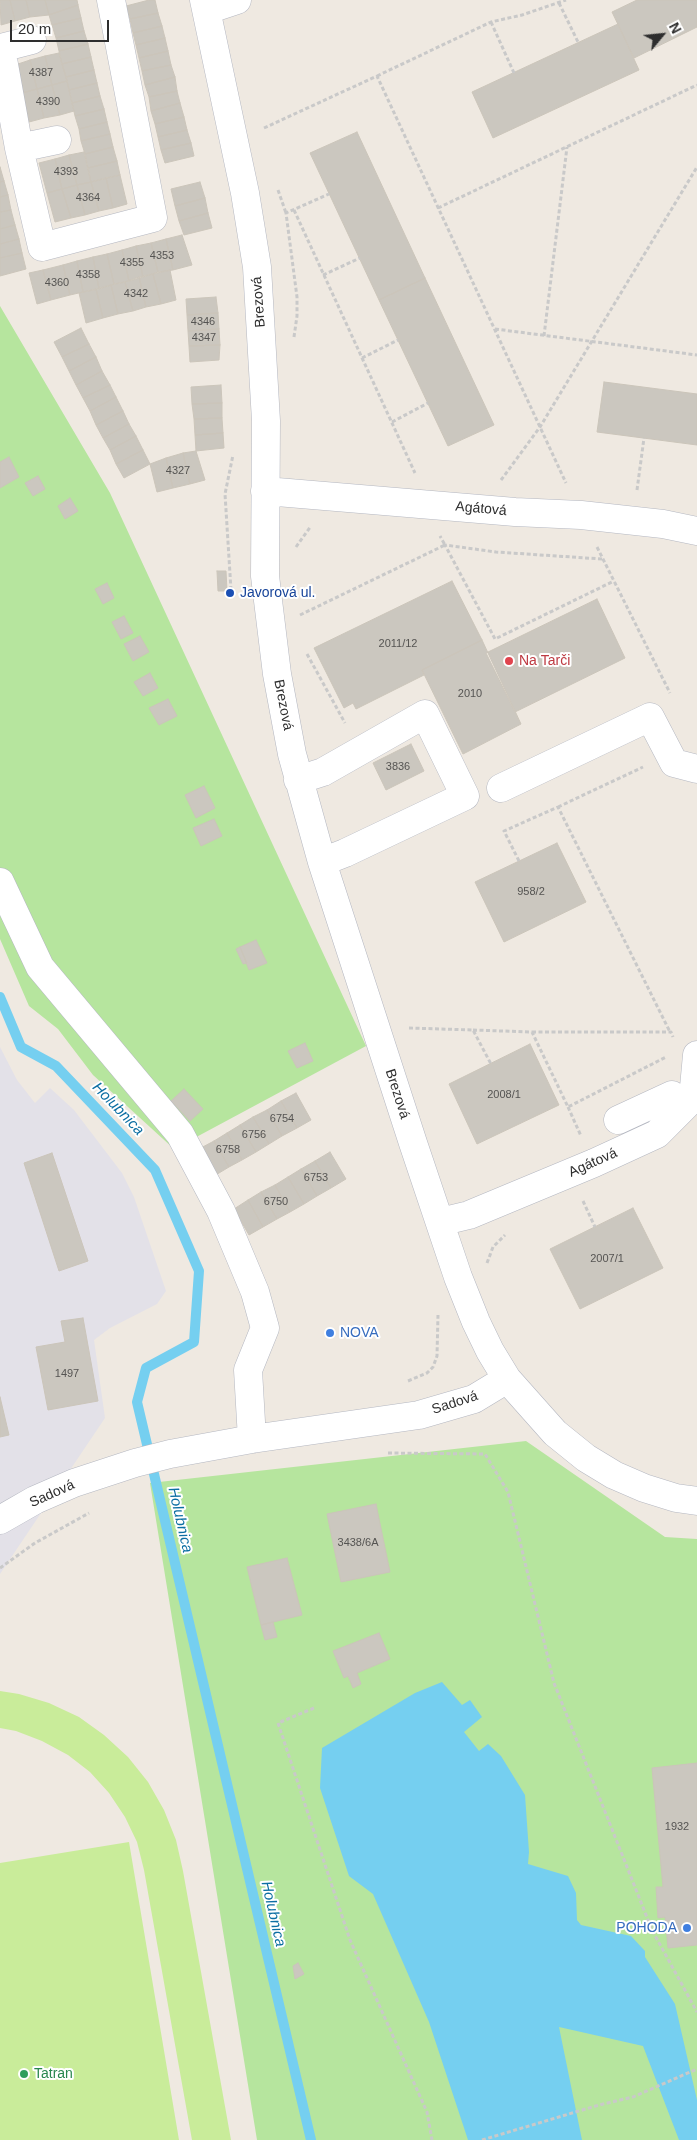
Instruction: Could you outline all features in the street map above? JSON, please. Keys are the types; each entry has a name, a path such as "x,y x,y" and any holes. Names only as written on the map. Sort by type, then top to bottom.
{"street":[{"path":"32,40 1,48 19,148 42,248 153,218 111,0"},
{"path":"206,5 237,0"},
{"name":"Brezová","path":"206,5 245,194 257,267 266,421 265,552 268,608 277,674 298,780 322,862 440,1222 476,1322 490,1352 507,1379"},
{"path":"19,148 57,140"},
{"name":"Agátová","path":"265,491 479,509 581,515 697,531"},
{"path":"298,780 323,772 425,714 465,796 345,854 322,862"},
{"path":"501,788 650,717 674,763 697,769"},
{"path":"0,882 40,967 180,1134 221,1211 255,1292 265,1328 248,1370 252,1439"},
{"name":"Agátová","path":"440,1222 469,1215 594,1163 657,1134 693,1098 682,1051"},
{"path":"618,1120 672,1095 680,1111"},
{"path":"507,1379 555,1433 586,1458 614,1475 644,1488 676,1498 697,1501"},
{"name":"Sadová","path":"0,1520 35,1500 74,1483 135,1463 170,1454 252,1439 419,1415 474,1399 507,1379"}],"path":[{"path":"256,131 491,22 566,0"},
{"path":"559,3 578,42"},
{"path":"491,22 514,72"},
{"path":"377,76 581,515 674,700"},
{"path":"438,208 697,85"},
{"path":"544,336 568,146"},
{"path":"479,509 540,427 697,167"},
{"path":"293,343 297,316 297,297 286,213 329,194"},
{"path":"294,210 417,476 426,504"},
{"path":"323,275 360,258"},
{"path":"494,329 697,355"},
{"path":"362,358 398,340"},
{"path":"392,422 428,404"},
{"path":"632,521 644,438"},
{"path":"230,590 225,494 235,448"},
{"path":"298,616 445,545 496,552 603,559"},
{"path":"445,545 495,639 614,582"},
{"path":"303,646 328,695 361,750"},
{"path":"519,861 504,831 669,755"},
{"path":"532,1032 568,1107 682,1051 558,807"},
{"path":"403,1028 532,1032 671,1032"},
{"path":"473,1030 491,1064"},
{"path":"579,1192 595,1227"},
{"path":"485,1267 493,1247 509,1231"},
{"path":"408,1381 426,1373 433,1367 437,1356 437,1308"},
{"path":"429,1454 485,1454 508,1492 554,1683 652,1930 697,2012"},
{"path":"0,1568 68,1523"},
{"path":"314,1708 278,1723 350,1940 427,2112 432,2140"},
{"path":"482,2140 599,2105 633,2097 697,2069"}],"shaded area":[{"path":"0,1047 17,1080 35,1103 50,1088 74,1110 122,1173 134,1197 166,1291 157,1304 110,1328 94,1340 105,1418 0,1574"}],"green space":[{"path":"0,306 110,493 366,1046 174,1149 93,1075 58,1029 29,1006 0,939"},
{"path":"526,1441 665,1537 697,1539 697,2140 257,2140 150,1483"},
{"path":"0,1691 19,1694 49,1703 79,1717 104,1735 128,1757 148,1782 164,1810 176,1840 183,1871 231,2140 192,2140 144,1870 137,1842 125,1817 109,1793 90,1772 68,1755 42,1741 16,1731 0,1728"},
{"path":"129,1842 179,2140 0,2140 0,1863"}],"water":[{"path":"442,1682 462,1705 470,1700 482,1717 464,1732 479,1751 488,1744 501,1756 525,1795 529,1852 528,1864 568,1876 576,1893 577,1920 581,1925 631,1936 645,1951 645,1957 675,2004 697,2100 697,2140 679,2140 643,2046 559,2027 582,2140 468,2140 429,2022 373,1894 349,1876 320,1788 322,1748 415,1693"}],"building":[{"path":"0,0 10,0 15,21 1,25"},
{"path":"10,0 26,0 30,17 15,21"},
{"path":"26,0 45,0 49,15 30,17"},
{"path":"45,0 77,0 78,5 49,15"},
{"path":"155,0 158,13 130,19 126,6"},
{"path":"637,0 697,0 697,27 634,58 612,12"},
{"path":"78,5 81,18 52,25 49,15"},
{"path":"158,13 162,26 133,33 130,19"},
{"path":"81,18 84,31 56,38 52,25"},
{"path":"618,24 639,70 493,138 472,92"},
{"path":"162,26 165,38 136,45 133,33"},
{"path":"84,31 88,44 59,51 56,38"},
{"path":"165,38 168,51 139,58 136,45"},
{"path":"88,44 91,57 62,64 59,51"},
{"path":"168,51 171,65 142,71 139,58"},
{"path":"59,53 67,81 52,85 45,56"},
{"path":"45,56 52,85 37,89 30,60"},
{"path":"91,57 94,70 66,77 62,64"},
{"path":"30,60 37,89 22,93 15,65"},
{"path":"171,65 175,77 145,85 142,71"},
{"path":"94,70 97,83 69,90 66,77"},
{"path":"175,77 177,91 149,97 145,85"},
{"path":"67,81 74,111 60,115 52,85"},
{"path":"97,83 100,96 72,103 69,90"},
{"path":"52,85 60,115 44,118 37,89"},
{"path":"37,89 44,118 29,122 22,93"},
{"path":"177,91 180,103 151,111 149,97"},
{"path":"100,96 104,109 75,116 72,103"},
{"path":"180,103 184,117 155,124 151,111"},
{"path":"104,109 107,122 79,129 75,116"},
{"path":"184,117 187,130 158,137 155,124"},
{"path":"107,122 110,134 81,141 79,129"},
{"path":"187,130 191,143 161,150 158,137"},
{"path":"357,132 425,278 379,300 310,153"},
{"path":"110,134 113,147 85,154 81,141"},
{"path":"191,143 194,156 165,163 161,150"},
{"path":"113,147 117,161 88,168 85,154"},
{"path":"84,152 91,182 77,185 69,155"},
{"path":"69,155 77,185 62,189 55,159"},
{"path":"55,159 62,189 47,193 39,163"},
{"path":"117,161 120,175 91,182 88,168"},
{"path":"0,167 4,181 0,182"},
{"path":"120,175 127,204 113,208 106,178"},
{"path":"106,178 113,208 99,211 91,182"},
{"path":"4,181 8,195 0,197 0,182"},
{"path":"91,182 99,211 85,215 77,185"},
{"path":"200,182 205,198 175,206 171,189"},
{"path":"77,185 85,215 71,218 62,189"},
{"path":"62,189 71,218 55,222 47,193"},
{"path":"8,195 11,210 0,212 0,197"},
{"path":"205,198 208,213 179,221 175,206"},
{"path":"11,210 15,225 0,229 0,212"},
{"path":"208,213 212,228 184,235 179,221"},
{"path":"15,225 19,239 0,244 0,229"},
{"path":"182,235 192,265 173,270 166,239"},
{"path":"19,239 22,253 0,258 0,244"},
{"path":"166,239 173,270 158,272 151,243"},
{"path":"151,243 158,272 143,277 136,246"},
{"path":"136,246 143,277 129,281 122,250"},
{"path":"122,250 129,281 114,284 107,254"},
{"path":"22,253 26,269 0,276 0,258"},
{"path":"107,254 114,284 99,289 93,257"},
{"path":"93,257 99,289 83,292 77,261"},
{"path":"77,261 83,292 70,295 63,265"},
{"path":"63,265 70,295 51,300 43,270"},
{"path":"43,270 51,300 37,304 29,273"},
{"path":"170,270 176,300 161,304 153,274"},
{"path":"153,274 161,304 146,307 139,277"},
{"path":"139,277 146,307 133,311 125,282"},
{"path":"425,278 494,425 448,446 379,300"},
{"path":"125,282 133,311 118,314 111,285"},
{"path":"111,285 118,314 103,318 96,289"},
{"path":"96,289 103,318 86,323 79,293"},
{"path":"216,297 218,313 187,315 186,299"},
{"path":"218,313 219,329 188,331 187,315"},
{"path":"81,328 89,344 62,357 54,342"},
{"path":"219,329 220,345 189,346 188,331"},
{"path":"89,344 96,357 69,371 62,357"},
{"path":"220,345 219,360 190,362 189,346"},
{"path":"96,357 102,371 76,385 69,371"},
{"path":"102,371 110,385 83,398 76,385"},
{"path":"604,382 697,394 697,445 597,432"},
{"path":"110,385 116,397 90,411 83,398"},
{"path":"221,385 222,403 192,404 191,387"},
{"path":"116,397 123,411 96,425 90,411"},
{"path":"222,403 222,418 194,419 192,404"},
{"path":"123,411 129,424 103,438 96,425"},
{"path":"222,418 223,433 195,435 194,419"},
{"path":"129,424 136,436 110,450 103,438"},
{"path":"223,433 224,448 196,451 195,435"},
{"path":"136,436 143,450 116,464 110,450"},
{"path":"143,450 150,464 124,478 116,464"},
{"path":"196,451 205,480 190,484 183,453"},
{"path":"183,453 190,484 173,488 166,458"},
{"path":"9,457 19,477 0,488 0,462"},
{"path":"166,458 173,488 157,492 150,464"},
{"path":"38,476 45,489 33,496 25,483"},
{"path":"70,498 78,511 65,519 58,506"},
{"path":"217,571 226,571 227,591 218,591"},
{"path":"452,581 482,640 422,670 424,675 356,709 353,703 344,708 314,648"},
{"path":"107,583 114,598 103,604 95,589"},
{"path":"597,599 625,658 515,712 486,653"},
{"path":"124,616 133,633 121,639 112,622"},
{"path":"140,636 149,652 133,661 124,644"},
{"path":"482,640 521,724 463,754 422,670"},
{"path":"150,673 158,688 143,696 134,682"},
{"path":"168,699 177,716 159,725 149,708"},
{"path":"411,744 424,771 386,790 373,763"},
{"path":"204,786 215,808 196,818 185,795"},
{"path":"214,819 222,836 201,846 193,828"},
{"path":"557,843 586,902 504,942 475,882"},
{"path":"256,940 267,963 249,970 240,947"},
{"path":"240,947 247,963 243,964 236,949"},
{"path":"305,1043 313,1061 297,1068 288,1051"},
{"path":"530,1044 559,1105 477,1144 449,1084"},
{"path":"184,1089 203,1109 190,1121 171,1101"},
{"path":"296,1093 311,1120 297,1128 281,1101"},
{"path":"281,1101 297,1128 282,1136 267,1110"},
{"path":"267,1110 282,1136 269,1144 253,1117"},
{"path":"253,1117 269,1144 256,1152 240,1125"},
{"path":"240,1125 256,1152 242,1160 227,1133"},
{"path":"227,1133 242,1160 229,1167 214,1141"},
{"path":"214,1141 229,1167 214,1176 199,1149"},
{"path":"330,1152 346,1179 331,1188 315,1161"},
{"path":"52,1153 88,1261 59,1271 24,1163"},
{"path":"315,1161 331,1188 317,1196 301,1169"},
{"path":"301,1169 317,1196 304,1204 288,1177"},
{"path":"288,1177 304,1204 290,1212 275,1185"},
{"path":"275,1185 290,1212 277,1219 261,1192"},
{"path":"261,1192 277,1219 263,1227 248,1200"},
{"path":"248,1200 263,1227 249,1235 234,1209"},
{"path":"633,1208 663,1268 580,1309 550,1249"},
{"path":"83,1318 98,1401 48,1410 36,1347 65,1342 61,1321"},
{"path":"0,1397 9,1435 0,1437"},
{"path":"376,1504 390,1572 341,1582 327,1514"},
{"path":"287,1558 302,1615 261,1625 247,1567"},
{"path":"273,1622 277,1637 265,1640 261,1625"},
{"path":"379,1633 390,1659 357,1673 361,1684 353,1688 348,1676 344,1678 333,1651"},
{"path":"697,1763 697,1945 668,1948 665,1917 658,1918 656,1887 663,1887 652,1768"},
{"path":"298,1963 304,1974 295,1979 293,1966"}],"waterway":[{"name":"Holubnica","path":"0,997 21,1047 56,1066 155,1170 199,1271 194,1342 146,1368 137,1402 311,2140"}],"place":[{"name":"Javorová ul.","path":"230,593"},
{"name":"Na Tarči","path":"509,661"},
{"name":"NOVA","path":"330,1333"},
{"name":"POHODA","path":"687,1928"},
{"name":"Tatran","path":"24,2074"}]}
